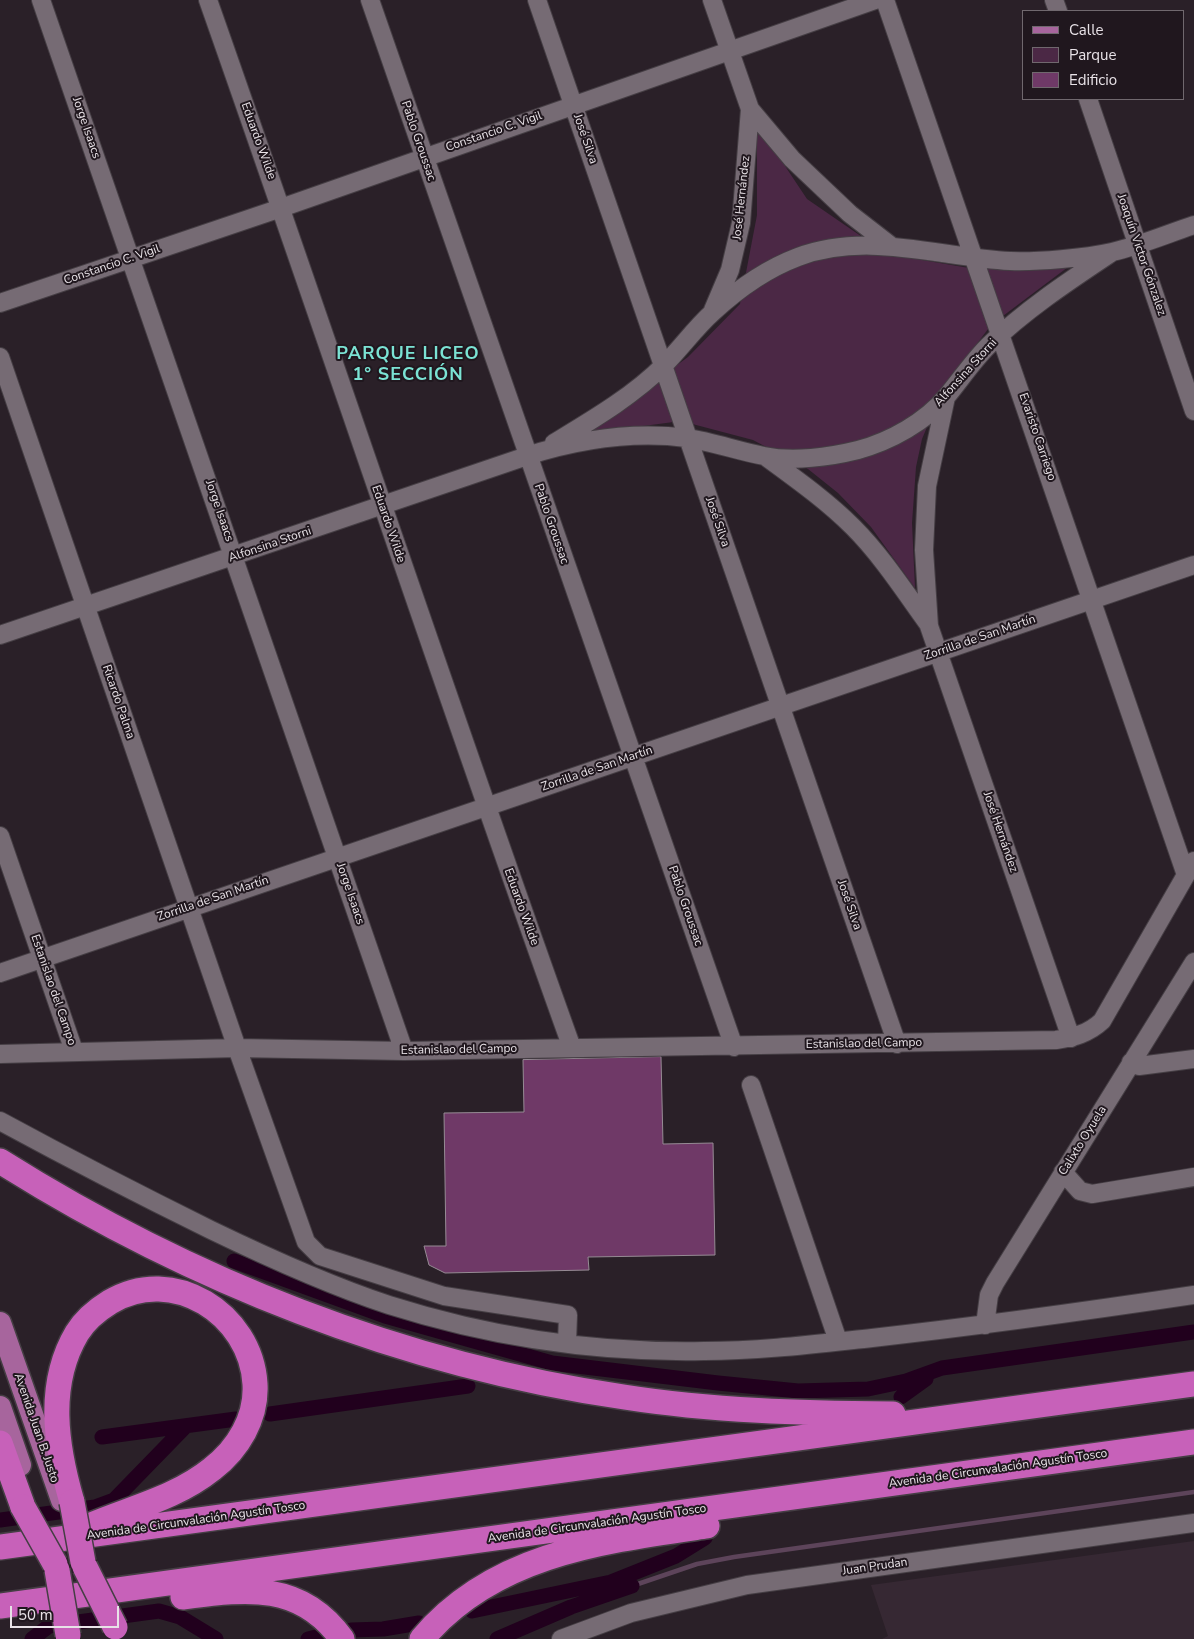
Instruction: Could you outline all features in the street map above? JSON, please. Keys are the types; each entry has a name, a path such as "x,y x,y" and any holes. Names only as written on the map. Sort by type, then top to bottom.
{"highway":[{"path":"0,1161 98,1218 249,1290 361,1334 496,1373 616,1396 684,1405 786,1412 980,1414"},
{"path":"0,1537 59,1539 126,1510 174,1494 213,1468 239,1440 247,1426 255,1392 250,1358 238,1332 206,1302 195,1296 165,1289 132,1292 100,1308 87,1319 77,1332 64,1363 57,1399 56,1420 68,1503 84,1565 112,1633"},
{"name":"Avenida de Circunvalación Agustín Tosco","path":"0,1547 1194,1384"},
{"name":"Avenida de Circunvalación Agustín Tosco","path":"0,1606 1194,1442"},
{"path":"0,1443 56,1567 74,1637"},
{"path":"422,1639 446,1612 474,1590 539,1560 614,1540 838,1506 898,1482"},
{"path":"0,1623 78,1595 161,1600 234,1592 274,1593 291,1598 318,1613 342,1639"}],"main road":[{"name":"Avenida Juan B. Justo","path":"0,1323 68,1503"},
{"path":"0,1407 29,1507"}],"street":[{"name":"Jorge Isaacs","path":"41,0 235,557 404,1051"},
{"name":"Eduardo Wilde","path":"208,0 486,807 572,1048"},
{"name":"Pablo Groussac","path":"370,0 423,157 533,454 632,756 734,1047"},
{"name":"José Silva","path":"537,0 897,1044"},
{"name":"José Hernández","path":"712,0 750,108 792,159 850,214 890,245"},
{"name":"Constancio C. Vigil","path":"0,303 281,208 875,0"},
{"name":"Evaristo Carriego","path":"885,0 974,258 1002,333 1092,600 1190,868"},
{"name":"Joaquín Victor Gónzalez","path":"1088,100 1194,411"},
{"name":"José Hernández","path":"713,312 730,270 741,223 750,108"},
{"name":"Alfonsina Storni","path":"533,454 603,413 664,366 713,312 763,273 800,256 837,247 890,245 974,258 1012,261 1112,252 1194,225"},
{"name":"Alfonsina Storni","path":"0,635 235,557 533,454 602,437 651,435 688,438 766,457 814,457 858,450 904,431 946,397 987,347 1002,333 1061,287 1112,252"},
{"name":"Ricardo Palma","path":"0,357 301,1232 313,1251 320,1256 444,1296 568,1315 567,1343"},
{"name":"José Hernández","path":"946,397 927,486 924,550 929,626 1071,1038"},
{"name":"José Hernández","path":"766,457 816,493 854,528 884,563 929,626"},
{"name":"Zorrilla de San Martín","path":"0,973 42,957 1194,565"},
{"name":"Estanislao del Campo","path":"0,836 74,1051 237,1048 404,1051 734,1047 1071,1038"},
{"path":"1071,1038 1091,1032 1102,1021 1190,868"},
{"name":"Calixto Oyuela","path":"985,1325 989,1295 995,1283 1194,962"},
{"path":"0,1054 74,1051"},
{"path":"1131,1062 1139,1066 1194,1059"},
{"path":"751,1085 838,1341"},
{"path":"0,1121 112,1182 288,1267 360,1295 420,1314 485,1330 567,1343 661,1351 751,1350 985,1325 1194,1296"},
{"path":"1063,1172 1080,1191 1092,1194 1194,1177"},
{"name":"Juan Prudan","path":"561,1639 630,1613 747,1585 1194,1524"}],"shaded area":[{"path":"1194,1541 1194,1639 882,1639 888,1636 871,1585"}],"green space":[{"path":"757,124 807,199 887,254 975,269 1072,264 991,325 943,389 922,439 916,467 912,523 915,588 871,527 838,493 808,469 753,440 681,421 583,434 688,357 740,304 757,215"}],"building":[{"path":"661,1057 663,1144 713,1143 715,1255 588,1257 589,1270 445,1273 429,1265 424,1246 446,1246 444,1113 524,1112 523,1060"}],"waterway":[{"path":"234,1261 385,1316 552,1363 798,1391 868,1389 906,1381 942,1368 1194,1332"},
{"path":"901,1397 926,1379"},
{"path":"270,1414 468,1386"},
{"path":"102,1437 236,1419"},
{"path":"0,1520 95,1507 114,1500 185,1427"},
{"path":"632,1586 697,1564 734,1557 1194,1492"},
{"path":"472,1611 611,1582 676,1556 705,1538"},
{"path":"497,1639 571,1607 632,1586"},
{"path":"32,1639 49,1626 159,1611 180,1617 216,1639"},
{"path":"351,1630 383,1629 419,1623"},
{"path":"308,1639 320,1636"}],"district":[{"name":"PARQUE LICEO 1° SECCIÓN","path":"408,365"}]}
